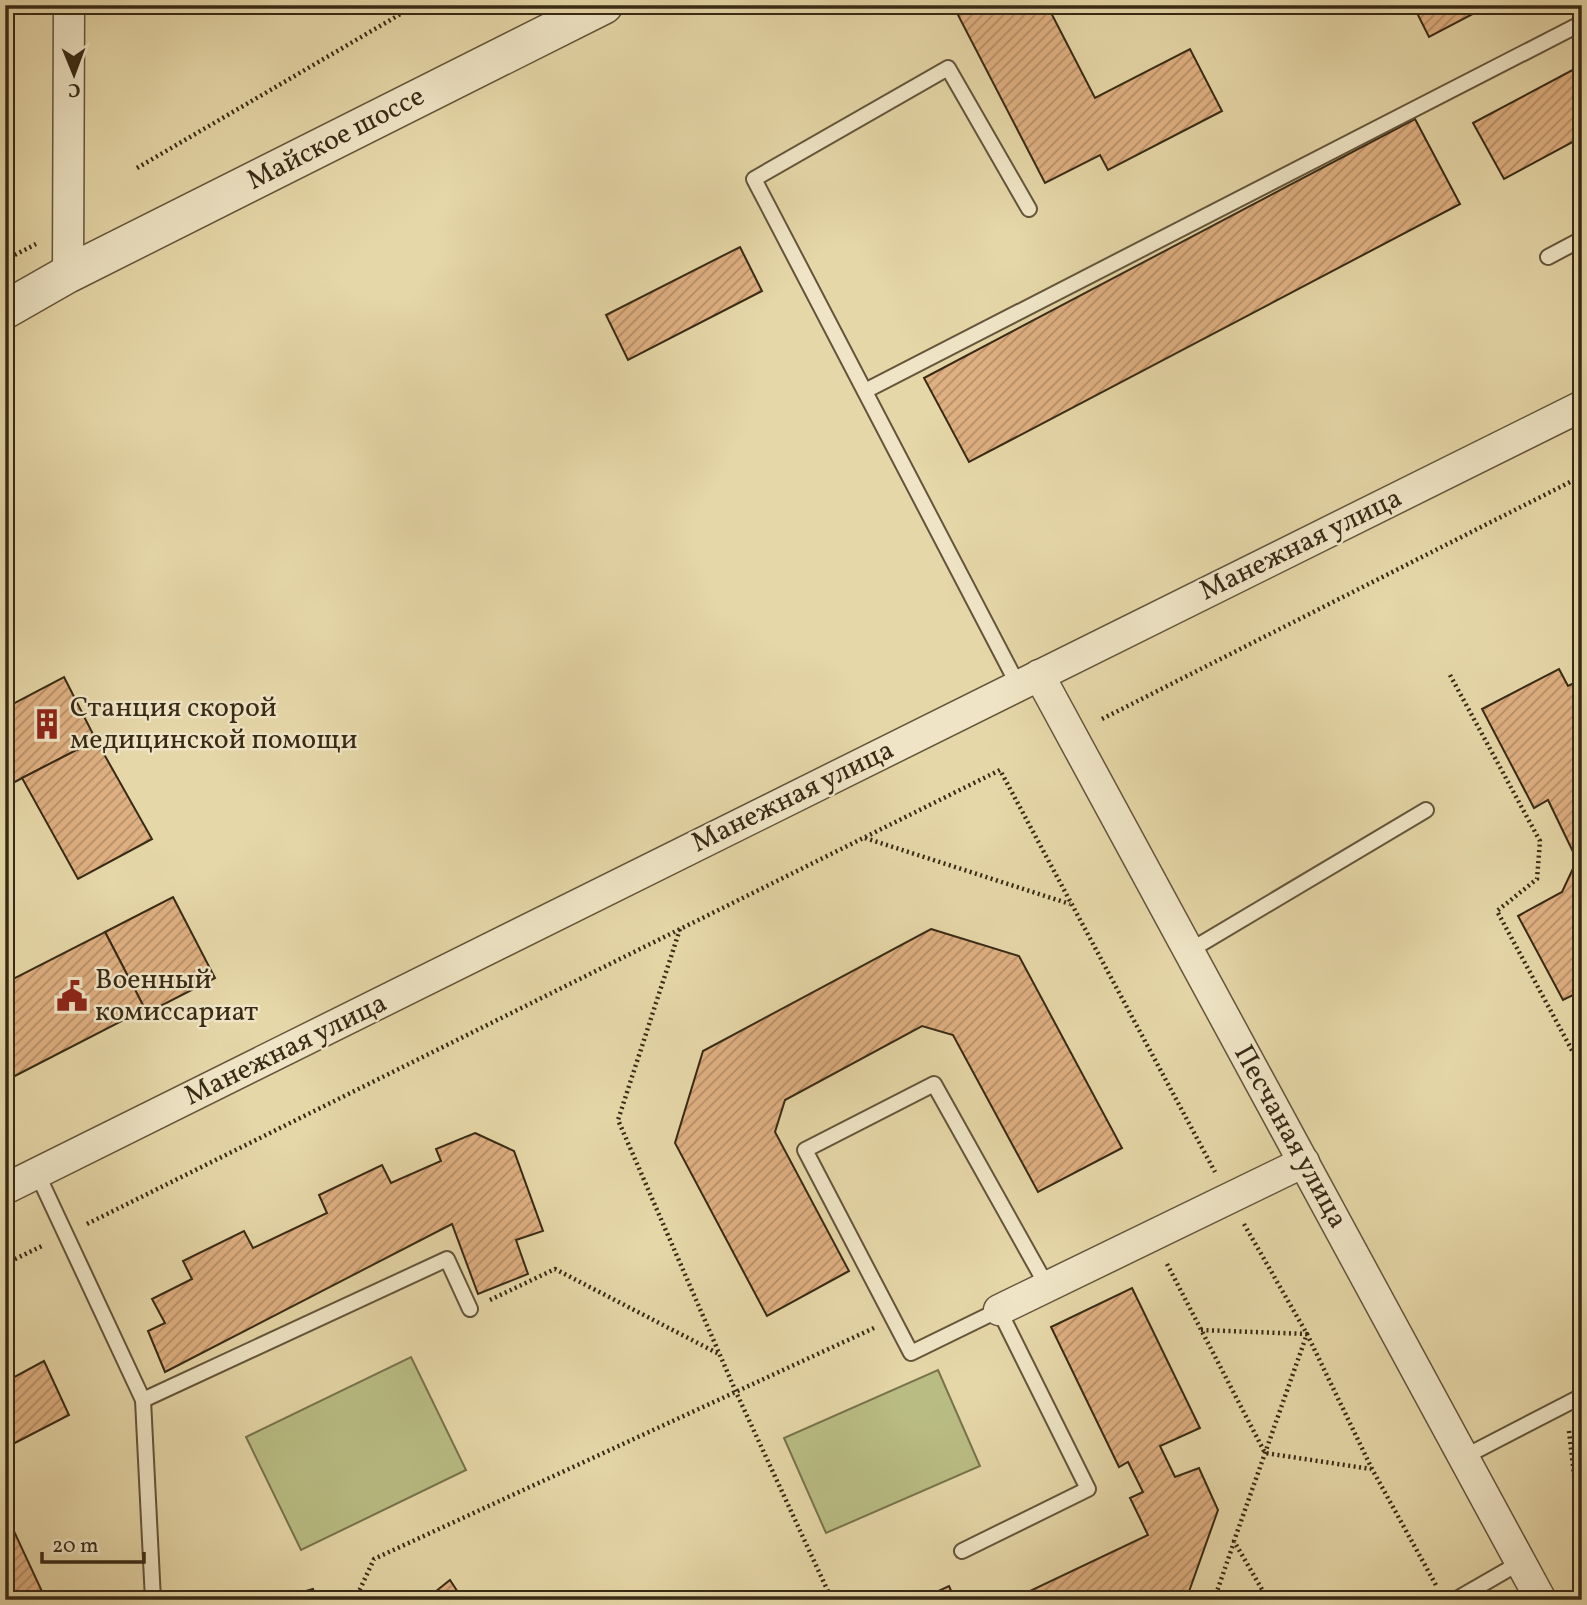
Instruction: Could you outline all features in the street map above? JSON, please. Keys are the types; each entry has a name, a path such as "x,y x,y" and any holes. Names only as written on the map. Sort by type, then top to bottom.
{"street":[{"path":"68,5 68,274"},
{"name":"Майское шоссе","path":"5,310 68,274 604,5"},
{"name":"Манежная улица","path":"5,1189 1582,405"},
{"name":"Песчаная улица","path":"1028,680 1189,951 1541,1600"},
{"path":"999,1310 1304,1162"}],"lane":[{"path":"865,391 1582,23"},
{"path":"1028,680 865,391 754,179 948,68 1029,209"},
{"path":"1548,257 1582,239"},
{"path":"1189,951 1426,810"},
{"path":"962,1551 1088,1489 999,1310 911,1353 805,1150 934,1084 1047,1286"},
{"path":"37,1173 143,1400 153,1600"},
{"path":"143,1400 447,1259 470,1309"},
{"path":"1464,1457 1582,1396"},
{"path":"1455,1600 1521,1562"}],"path":[{"path":"137,168 416,5"},
{"path":"5,260 39,242"},
{"path":"1102,719 1582,476"},
{"path":"1450,675 1540,841 1537,879 1497,911 1582,1069"},
{"path":"5,1264 1000,770 1229,1198 1307,1334 1372,1469 1438,1588"},
{"path":"864,838 1071,904"},
{"path":"680,929 618,1120 736,1392 832,1600"},
{"path":"1164,1258 1265,1453"},
{"path":"470,1309 555,1269 720,1355"},
{"path":"355,1600 374,1559 893,1319"},
{"path":"1201,1330 1307,1334"},
{"path":"1214,1600 1307,1334"},
{"path":"1566,1404 1582,1544"},
{"path":"1265,1453 1372,1469"},
{"path":"1234,1541 1268,1600"}],"green space":[{"path":"411,1357 466,1470 301,1550 246,1437"},
{"path":"938,1370 980,1466 826,1533 784,1438"}],"building":[{"path":"5,5 13,21 5,24"},
{"path":"978,5 1047,5 1095,98 1190,49 1222,111 1108,170 1100,155 1045,183 958,15"},
{"path":"1413,5 1487,5 1488,6 1429,37"},
{"path":"1582,65 1582,137 1504,179 1473,123"},
{"path":"1415,119 1460,204 969,462 924,378"},
{"path":"740,247 762,291 628,360 606,315"},
{"path":"1559,669 1568,686 1582,679 1582,997 1579,992 1563,1000 1518,916 1562,892 1577,860 1548,800 1534,808 1482,709"},
{"name":"Станция скорой медицинской помощи","path":"64,677 96,740 5,787 5,708"},
{"path":"96,740 152,839 78,879 22,778"},
{"path":"173,897 215,978 147,1013 105,932"},
{"path":"931,929 1019,956 1122,1148 1038,1192 953,1035 922,1026 785,1100 775,1132 849,1271 767,1316 675,1143 703,1051"},
{"name":"Военный комиссариат","path":"105,932 145,1009 5,1081 5,983"},
{"path":"475,1133 514,1151 543,1231 516,1240 528,1274 478,1294 452,1224 165,1372 148,1331 165,1323 152,1299 192,1279 183,1261 244,1231 253,1248 327,1213 319,1195 382,1165 391,1183 441,1161 436,1149"},
{"path":"1132,1288 1200,1428 1160,1446 1175,1477 1199,1468 1218,1510 1186,1600 1011,1600 1148,1535 1130,1498 1143,1492 1128,1462 1119,1467 1051,1327"},
{"path":"44,1361 69,1415 5,1448 5,1382"},
{"path":"5,1512 46,1600 5,1600"},
{"path":"450,1580 463,1600 425,1600"},
{"path":"949,1586 955,1600 919,1600"},
{"path":"313,1589 316,1600 273,1600"}],"place":[{"name":"Станция скорой медицинской помощи","path":"47,724"},
{"name":"Военный комиссариат","path":"72,996"}]}
